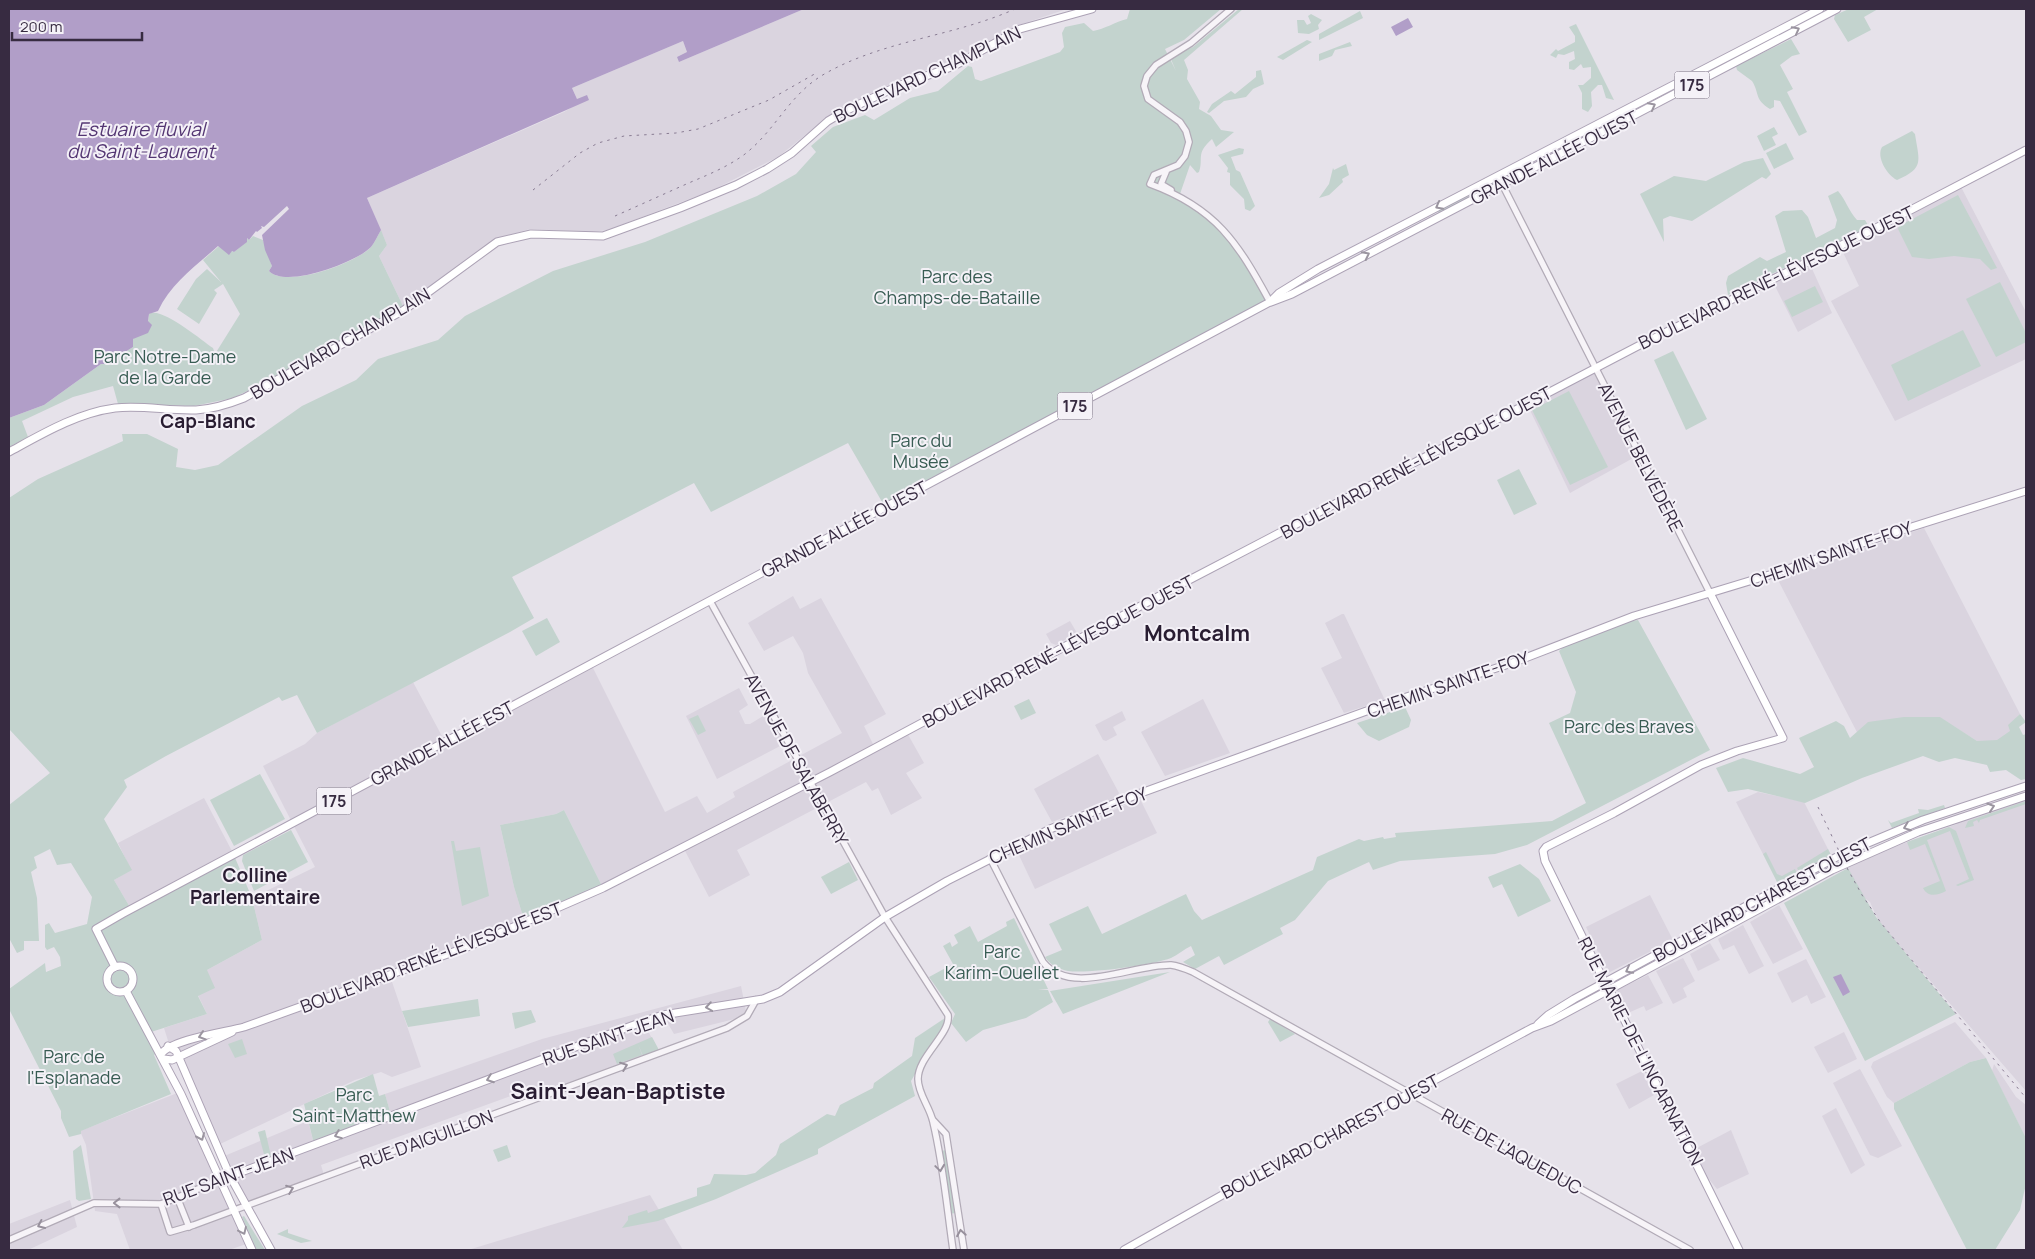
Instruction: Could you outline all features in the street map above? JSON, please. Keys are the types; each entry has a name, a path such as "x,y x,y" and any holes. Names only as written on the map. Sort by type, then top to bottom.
{"main road":[{"name":"BOULEVARD CHAMPLAIN","path":"9,452 73,420 106,410 136,407 194,410 217,407 244,398 397,314 432,291 497,242 530,234 603,236 673,211 736,185 767,169 792,153 828,121 898,86 954,66 1020,30 1092,9"},
{"name":"GRANDE ALLÉE OUEST","path":"710,601 1270,302 1279,293 1318,269 1820,9"},
{"name":"GRANDE ALLÉE OUEST","path":"1270,302 1281,300 1837,9"},
{"path":"1719,61 1723,68"},
{"name":"BOULEVARD RENÉ-LÉVESQUE OUEST","path":"810,782 1191,579 1597,368 1876,228 2026,150"},
{"name":"CHEMIN SAINTE-FOY","path":"885,917 990,858 1050,829 1142,792 1398,700 1512,663 1634,616 2026,491"},
{"name":"AVENUE BELVÉDÈRE","path":"1543,851 1546,847 1701,766 1737,751 1783,738 1710,593"},
{"name":"GRANDE ALLÉE EST","path":"114,967 96,929 233,853 710,601"},
{"name":"BOULEVARD RENÉ-LÉVESQUE EST","path":"236,1030 216,1032 170,1047 163,1056 169,1061 236,1030 418,965 529,921 603,888 810,782"},
{"name":"BOULEVARD CHAREST OUEST","path":"1124,1250 1276,1164 1538,1025 1551,1021 1607,986 1814,868 1856,847 1923,820 2026,786"},
{"name":"BOULEVARD CHAREST OUEST","path":"1607,986 1832,870 1926,830 2026,796"},
{"name":"RUE MARIE-DE-L'INCARNATION","path":"1543,851 1545,861 1740,1250"},
{"name":"RUE SAINT-JEAN","path":"220,1180 642,1022 663,1015 756,1000 791,986 885,917"},
{"path":"114,967 126,967 132,973 134,981 126,991 115,992 108,986 108,974 114,967"},
{"path":"126,991 163,1056 252,1250"},
{"path":"154,1041 170,1047 179,1056 230,1176 271,1250"}],"street":[{"path":"1185,200 1150,184 1154,175 1166,172 1183,160 1187,151 1188,137 1180,122 1148,99 1144,86 1147,76 1156,65 1191,43 1231,9"},
{"path":"1166,172 1161,184 1212,219 1236,243 1270,302"},
{"name":"AVENUE BELVÉDÈRE","path":"1498,176 1710,593"},
{"name":"AVENUE DE SALABERRY","path":"710,601 885,917 949,1017 947,1024 926,1056 918,1076 920,1090 933,1120"},
{"name":"RUE DE L'AQUEDUC","path":"990,858 1040,957 1049,969 1062,977 1079,979 1173,966 1203,977 1690,1250"},
{"name":"RUE D'AIGUILLON","path":"161,1204 170,1232 189,1227 727,1028 747,1016 756,1000"},
{"path":"933,1120 953,1250"},
{"path":"933,1120 946,1134 964,1250"},
{"name":"RUE SAINT-JEAN","path":"9,1240 94,1203 161,1204 220,1180"},
{"path":"177,1198 189,1227"}],"shaded area":[{"path":"804,9 1067,9 1019,25 951,61 897,81 834,112 778,157 713,190 608,230 591,232 530,229 496,239 403,306 379,256 387,245 367,198 564,112 574,106 577,99 572,88 683,41 687,52 679,62"},
{"path":"1960,185 2026,312 2026,359 1895,421 1831,301 1859,286 1840,246"},
{"path":"1809,262 1832,313 1798,332 1772,280"},
{"path":"1597,368 1635,457 1570,493 1527,404"},
{"path":"1924,528 2020,714 2012,723 2014,730 1988,748 1939,717 1859,736 1777,578"},
{"path":"793,596 800,609 821,598 886,714 864,726 875,748 906,731 924,763 906,773 922,798 891,815 878,788 872,791 866,782 737,850 750,875 709,897 683,847 603,888 564,810 556,814 500,825 514,887 525,923 390,976 421,1067 392,1077 381,1072 355,1080 216,1146 179,1056 170,1047 164,1028 207,1014 198,995 207,970 262,940 252,898 315,867 263,766 305,744 317,733 413,682 443,738 591,664 665,812 697,796 707,813 735,797 733,792 842,733 808,673 803,653 793,636 764,651 748,623"},
{"path":"1344,614 1384,698 1384,700 1344,713 1321,668 1342,658 1325,623"},
{"path":"1070,621 1077,633 1056,645 1051,643 1046,634"},
{"path":"739,688 748,705 739,711 745,724 750,724 768,713 784,744 717,779 686,716"},
{"path":"1203,699 1230,753 1165,776 1141,732"},
{"path":"1122,711 1126,720 1113,727 1117,735 1106,741 1103,740 1095,725"},
{"path":"1098,754 1119,793 1117,797 1052,822 1034,789"},
{"path":"1758,792 1804,802 1831,855 1778,883 1736,802"},
{"path":"2026,796 2026,1091 1879,922 1870,902 1863,897 1848,868 1875,854 1957,824 1956,818"},
{"path":"204,798 233,853 131,909 114,880 131,870 118,843"},
{"path":"1140,799 1157,833 1035,889 1017,851"},
{"path":"1650,895 1673,940 1608,973 1586,927"},
{"path":"1779,905 1803,949 1773,964 1750,922"},
{"path":"1743,925 1764,966 1749,974 1734,945 1723,950 1718,939"},
{"path":"1710,943 1720,960 1698,971 1690,954"},
{"path":"1683,958 1695,981 1683,988 1687,997 1673,1004 1656,971"},
{"path":"1806,959 1826,997 1811,1004 1807,995 1792,1003 1777,973"},
{"path":"1648,975 1663,1003 1646,1011 1644,1006 1628,1013 1617,990"},
{"path":"741,986 747,1016 674,1034 663,1015 643,1022 660,1053 544,1095 541,1085 321,1165 324,1175 245,1206 222,1157 308,1121 314,1144 391,1115 385,1094 542,1039"},
{"path":"1955,1022 1986,1058 1970,1062 1894,1103 1887,1097 1871,1067 1873,1062"},
{"path":"1844,1032 1857,1059 1828,1073 1814,1047"},
{"path":"1994,1064 2016,1097 2026,1105 2026,1138 1992,1071"},
{"path":"1860,1069 1902,1146 1878,1158 1870,1155 1833,1083"},
{"path":"1642,1071 1654,1095 1629,1109 1616,1084"},
{"path":"180,1092 249,1243 229,1250 130,1250 117,1214 95,1211 86,1145 80,1131"},
{"path":"1836,1108 1865,1165 1851,1174 1822,1116"},
{"path":"1731,1130 1749,1174 1717,1189 1699,1167 1691,1151"},
{"path":"650,1195 683,1250 468,1250"},
{"path":"70,1200 77,1227 28,1250 9,1250 9,1224"}],"green space":[{"name":"Parc des Champs-de-Bataille","path":"1130,9 1221,9 1184,40 1165,49 1176,71 1170,57 1193,47 1239,9 1243,9 1184,60 1188,70 1187,79 1200,102 1199,109 1211,116 1221,130 1234,132 1216,147 1212,139 1207,144 1202,152 1199,172 1197,173 1190,165 1180,194 1205,210 1224,227 1269,304 885,507 848,443 711,512 694,483 512,577 534,618 317,733 297,695 282,701 279,697 124,780 127,787 104,819 132,870 114,880 131,909 233,853 252,898 262,940 207,970 215,988 198,996 207,1014 148,1033 158,1052 154,1055 171,1094 81,1131 81,1134 69,1137 61,1118 61,1111 9,1009 9,989 45,963 46,972 61,966 60,957 54,947 47,950 45,947 45,925 49,923 55,933 87,924 92,897 71,863 57,865 50,849 34,857 37,868 31,872 37,898 39,941 24,941 24,950 17,953 9,938 9,805 50,773 9,729 9,498 38,479 123,441 122,434 147,434 178,449 176,467 195,470 218,465 302,406 356,380 378,359 438,340 465,316 553,271 645,242 757,196 796,174 816,152 811,146 833,127 865,115 874,120 910,98 938,91 968,66 972,67 975,79 981,81 1060,52 1064,47 1062,33 1065,27 1084,23 1093,31 1097,30 1127,19"},
{"path":"1849,9 1878,9 1864,17 1871,30 1848,42 1834,19 1835,15"},
{"path":"1360,11 1363,18 1319,40 1319,34"},
{"path":"1311,14 1322,20 1318,25 1319,29 1309,34 1298,33 1297,20 1304,20 1307,25 1311,23 1308,16"},
{"path":"1576,24 1614,100 1606,98 1602,85 1598,85 1591,92 1592,106 1588,112 1582,109 1582,93 1578,85 1583,85 1591,78 1591,67 1583,68 1581,64 1574,70 1569,69 1569,62 1575,59 1574,51 1564,55 1558,54 1556,58 1550,55 1556,49 1558,51 1575,42 1575,36 1569,27"},
{"path":"1791,39 1800,54 1792,56 1780,65 1793,89 1787,92 1807,132 1799,136 1780,101 1774,100 1774,107 1770,109 1759,99 1752,81 1737,70 1736,66"},
{"path":"1307,40 1312,42 1283,60 1277,57"},
{"path":"1350,42 1352,46 1335,50 1332,56 1319,61 1319,54"},
{"path":"1261,70 1264,84 1253,89 1246,97 1224,101 1209,113 1207,112 1212,104 1231,91 1235,94 1256,77 1256,71"},
{"path":"1774,127 1778,134 1772,137 1776,145 1764,151 1757,136"},
{"path":"1912,131 1915,134 1918,163 1912,172 1897,180 1893,178 1881,161 1882,147"},
{"path":"1786,143 1794,159 1774,169 1766,153"},
{"path":"1239,148 1244,149 1243,154 1231,157 1255,206 1250,211 1245,209 1244,199 1230,185 1228,168 1218,155"},
{"path":"1763,158 1771,174 1766,179 1762,177 1692,221 1670,216 1663,219 1664,242 1640,194 1674,176 1706,181 1744,162"},
{"path":"1346,164 1349,175 1342,179 1343,182 1329,195 1319,198 1329,184 1333,168 1334,170"},
{"path":"1495,181 1497,184 1440,214 1438,212 1439,210"},
{"path":"1838,191 1857,220 1865,220 1869,227 1728,295 1726,283 1728,276 1760,257 1767,261 1786,252 1775,216 1783,211 1802,210 1808,217 1816,238 1835,228 1837,220 1828,196"},
{"path":"1958,195 1997,268 1991,270 1980,259 1954,256 1929,259 1912,257 1898,229 1899,226"},
{"name":"Parc Notre-Dame de la Garde","path":"381,230 387,245 379,256 403,306 395,311 278,376 233,398 194,406 118,404 113,386 73,397 22,421 28,437 9,447 9,418 44,405 101,364 106,364 133,347 133,339 148,322 149,314 155,313 171,319 213,348 215,354 240,314 223,284 214,290 217,293 199,324 177,309 196,279 207,269 221,282 203,260 219,246 234,252 246,242 247,238 249,240 253,236 263,240 272,266 269,271 278,276 305,276 337,266 363,253 371,247"},
{"path":"2000,282 2026,333 2026,342 1996,357 1966,299"},
{"path":"1815,286 1823,302 1792,317 1784,301"},
{"path":"1963,330 1981,366 1908,401 1891,365"},
{"path":"1673,351 1707,419 1686,430 1654,360"},
{"path":"1569,391 1608,467 1570,485 1532,410"},
{"path":"1519,469 1537,504 1514,515 1497,480"},
{"path":"547,618 560,642 536,656 522,631"},
{"name":"Parc des Braves","path":"1638,620 1710,750 1527,845 1495,854 1400,861 1373,870 1369,862 1328,881 1295,920 1280,928 1283,934 1224,965 1219,956 1195,969 1183,962 1195,955 1191,946 1174,957 1162,961 1120,968 1077,972 1061,969 1045,957 1062,950 1049,924 1088,906 1102,934 1186,894 1194,911 1202,920 1313,870 1317,857 1359,839 1364,841 1383,837 1384,839 1396,837 1395,833 1552,821 1586,803 1549,723 1570,713 1576,692 1559,651 1572,640 1616,623"},
{"path":"1029,699 1036,713 1021,720 1014,706"},
{"path":"1405,707 1411,720 1409,727 1379,741 1367,735 1357,723"},
{"path":"2020,714 2026,722 2019,727 2023,735 2026,734 2026,779 2021,780 2006,770 1990,772 1987,765 1955,758 1939,762 1923,756 1862,778 1805,803 1748,789 1728,792 1716,768 1743,758 1800,774 1814,767 1799,738 1836,721 1844,726 1850,738 1868,722 1904,717 1940,717 1977,741 1997,740 2010,731 2008,725"},
{"path":"698,715 706,731 698,735 689,719"},
{"path":"260,774 285,819 234,846 210,800"},
{"path":"2026,801 2026,804 1980,820 1979,823 1977,820 1973,822 1974,826 1965,828 1968,821"},
{"path":"1944,805 1945,808 1892,828 1888,820 1891,823 1919,813 1918,809 1928,810"},
{"path":"564,810 603,888 525,923 514,887 500,825 556,814"},
{"path":"1949,827 1956,831 1974,880 1956,885 1969,879 1950,831 1927,840 1946,891 1930,894 1923,888 1940,881 1925,844 1910,850 1907,842"},
{"path":"291,830 308,862 254,891 242,861 243,855"},
{"path":"451,841 454,841 456,851 480,847 489,896 462,906"},
{"path":"1828,849 1831,855 1799,872 1797,868"},
{"path":"1766,852 1777,874 1782,876 1795,869 1797,873 1777,882 1763,854"},
{"path":"849,862 858,880 831,894 821,877"},
{"path":"1520,864 1539,879 1551,901 1518,917 1502,884 1493,888 1488,877"},
{"path":"1848,868 1876,917 1956,1014 1865,1061 1784,903"},
{"name":"Parc Karim-Ouellet","path":"1014,918 1048,989 1038,989 1048,990 1053,1002 1026,1018 983,1030 966,1042 951,1023 955,1014 929,977 953,964 943,946 950,942 952,947 958,943 954,935 970,926 978,942 1007,926 1006,922"},
{"path":"1170,972 1063,1014 1050,991"},
{"path":"478,999 480,1016 408,1027 402,1011"},
{"path":"531,1010 536,1022 515,1029 512,1013"},
{"path":"945,1018 944,1025 911,1081 915,1096 818,1149 818,1154 716,1199 658,1221 622,1228 628,1220 628,1216 647,1210 648,1213 697,1196 697,1188 710,1184 714,1174 746,1175 755,1173 776,1155 780,1144 827,1114 835,1116 840,1105 873,1088 874,1083 912,1056 915,1038"},
{"path":"1270,1019 1295,1034 1280,1042 1268,1022"},
{"path":"652,1037 659,1050 643,1056 638,1044 642,1055 617,1064 613,1054"},
{"path":"242,1039 247,1054 235,1058 228,1044"},
{"path":"1986,1058 2026,1138 2026,1184 2020,1210 1995,1250 1967,1250 1894,1109 1894,1103 1970,1062"},
{"name":"Parc Saint-Matthew","path":"373,1074 379,1096 385,1094 391,1115 314,1144 304,1104"},
{"path":"265,1130 271,1156 265,1158 258,1132"},
{"path":"81,1145 91,1199 79,1201 76,1199 73,1151"},
{"path":"507,1145 511,1157 498,1162 493,1150"},
{"path":"947,1150 956,1213 948,1214 940,1151"},
{"path":"244,1216 265,1250 256,1250 242,1217"},
{"path":"288,1229 288,1233 312,1241 301,1243 277,1234"}],"water":[{"name":"Estuaire fluvial du Saint-Laurent","path":"9,9 804,9 679,62 677,57 687,52 683,41 572,88 577,99 587,95 589,100 367,198 381,230 371,247 352,260 337,266 290,277 278,276 269,271 272,266 265,250 262,235 289,209 287,206 264,227 261,226 262,228 256,231 249,240 247,238 247,242 234,252 232,251 229,255 218,246 193,268 177,283 158,311 149,314 148,321 152,325 148,333 133,339 133,347 106,364 101,364 44,405 9,418"},
{"path":"1408,18 1413,27 1396,36 1391,27"},
{"path":"1841,974 1850,992 1843,996 1833,977"}],"railway":[{"path":"615,216 712,173 745,154 766,133 793,100 815,80 828,72 873,52 969,26 1015,9"},
{"path":"533,190 580,153 598,143 624,136 676,133 698,129 769,100 818,72"},
{"path":"1818,807 1839,851"},
{"path":"1847,868 1881,923 2026,1098"}],"district":[{"name":"Cap-Blanc","path":"208,421"},
{"name":"Montcalm","path":"1197,633"},
{"name":"Colline Parlementaire","path":"255,886"},
{"name":"Saint-Jean-Baptiste","path":"618,1091"}],"park label":[{"name":"Parc du Musée","path":"921,450"},
{"name":"Parc de l'Esplanade","path":"74,1066"}]}
